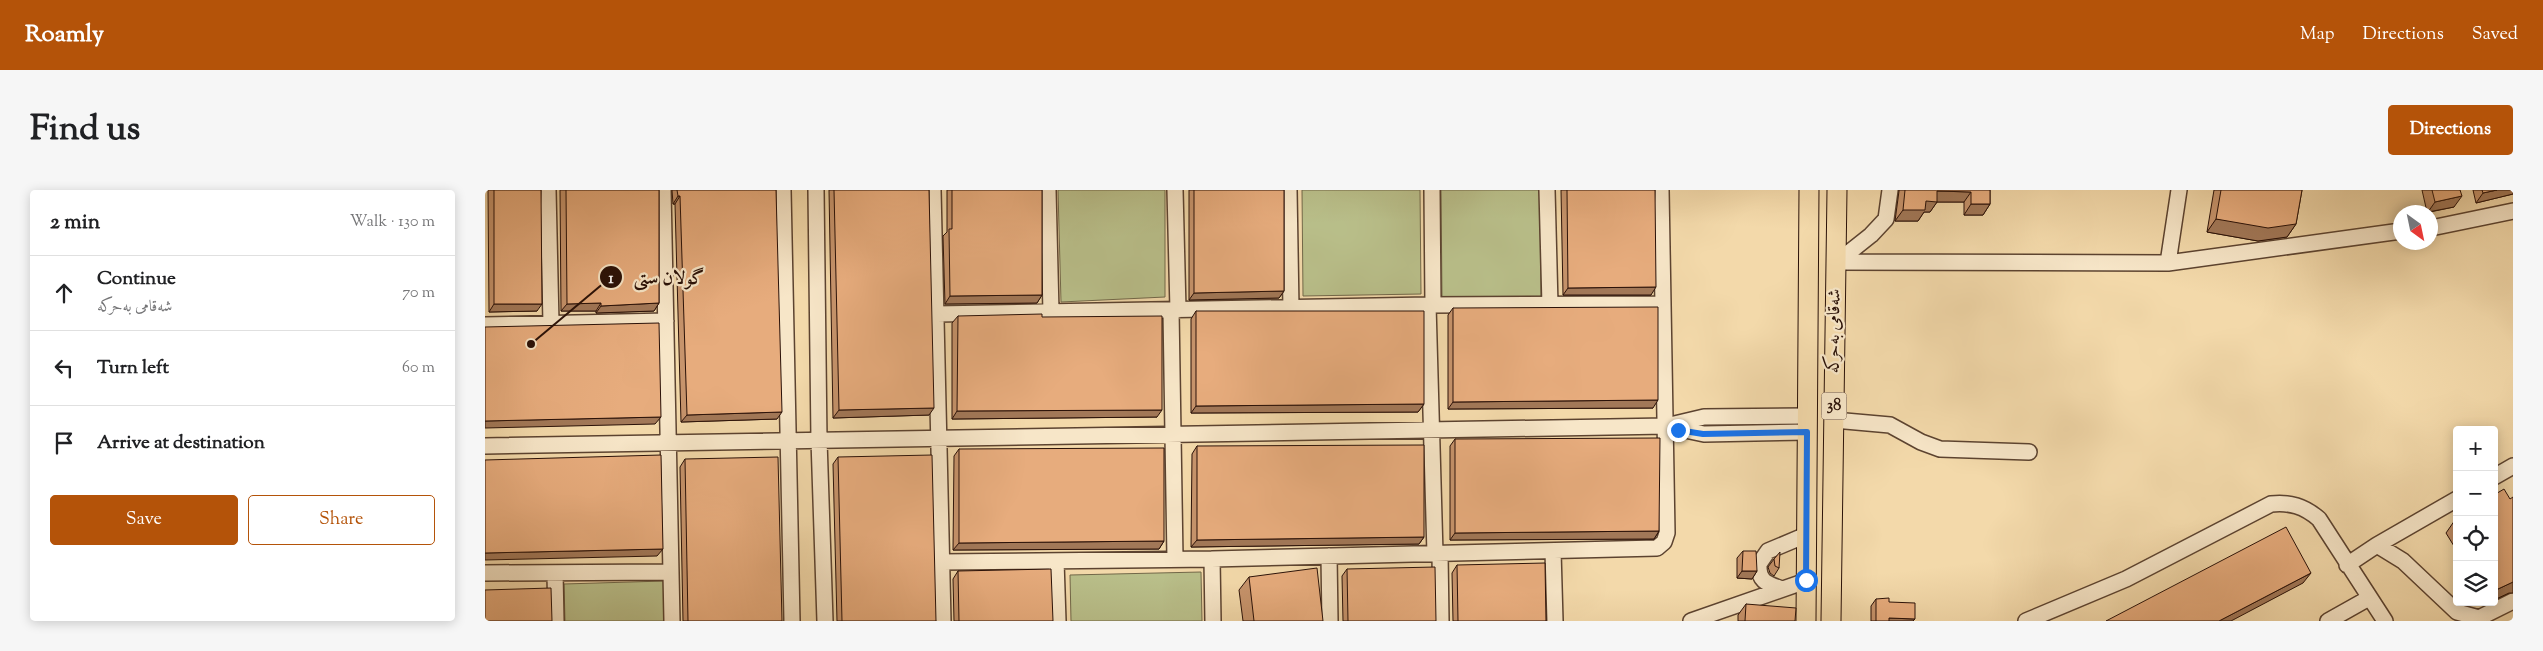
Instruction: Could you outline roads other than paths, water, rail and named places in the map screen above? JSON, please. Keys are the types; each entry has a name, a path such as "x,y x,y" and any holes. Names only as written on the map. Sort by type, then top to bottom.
{"main road":[{"name":"شەقامی بەحرکە","path":"1806,621 1809,190"},
{"name":"شەقامی بەحرکە","path":"1831,621 1837,190"}],"street":[{"path":"549,190 551,323"},
{"path":"663,190 671,621"},
{"path":"783,190 792,621"},
{"path":"816,190 819,440 825,621"},
{"path":"933,190 943,621"},
{"path":"1048,190 1051,312"},
{"path":"1175,190 1173,434 1175,559"},
{"path":"1289,190 1291,309"},
{"path":"1432,190 1431,431 1441,621"},
{"path":"1547,190 1550,305"},
{"path":"942,562 1212,559 1652,549 1664,542 1667,533 1661,190"},
{"path":"1837,262 1871,235 1886,219 1890,190"},
{"path":"2168,263 2179,190"},
{"path":"2438,227 2513,211"},
{"path":"1837,262 2168,263 2393,233"},
{"path":"937,314 1431,305 1663,304"},
{"path":"485,325 666,321"},
{"path":"485,446 1666,426 1704,418 1807,424"},
{"path":"1834,420 1890,425 1940,449 2029,452"},
{"path":"2498,475 2513,466"},
{"path":"2347,565 2377,545 2453,501"},
{"path":"2026,621 2126,578 2271,504 2297,505 2319,519 2385,621"},
{"path":"1782,589 1765,583 1761,577 1759,564 1768,551 1806,535"},
{"path":"2377,545 2403,560 2457,612 2480,620 2513,601"},
{"path":"1553,551 1555,621"},
{"path":"1329,556 1330,621"},
{"path":"1212,559 1213,621"},
{"path":"1056,561 1058,621"},
{"path":"485,573 670,572"},
{"path":"555,573 556,621"},
{"path":"1691,621 1806,580"},
{"path":"2328,621 2369,598"}],"place":[{"name":"گولان ستی","path":"531,344"}]}
